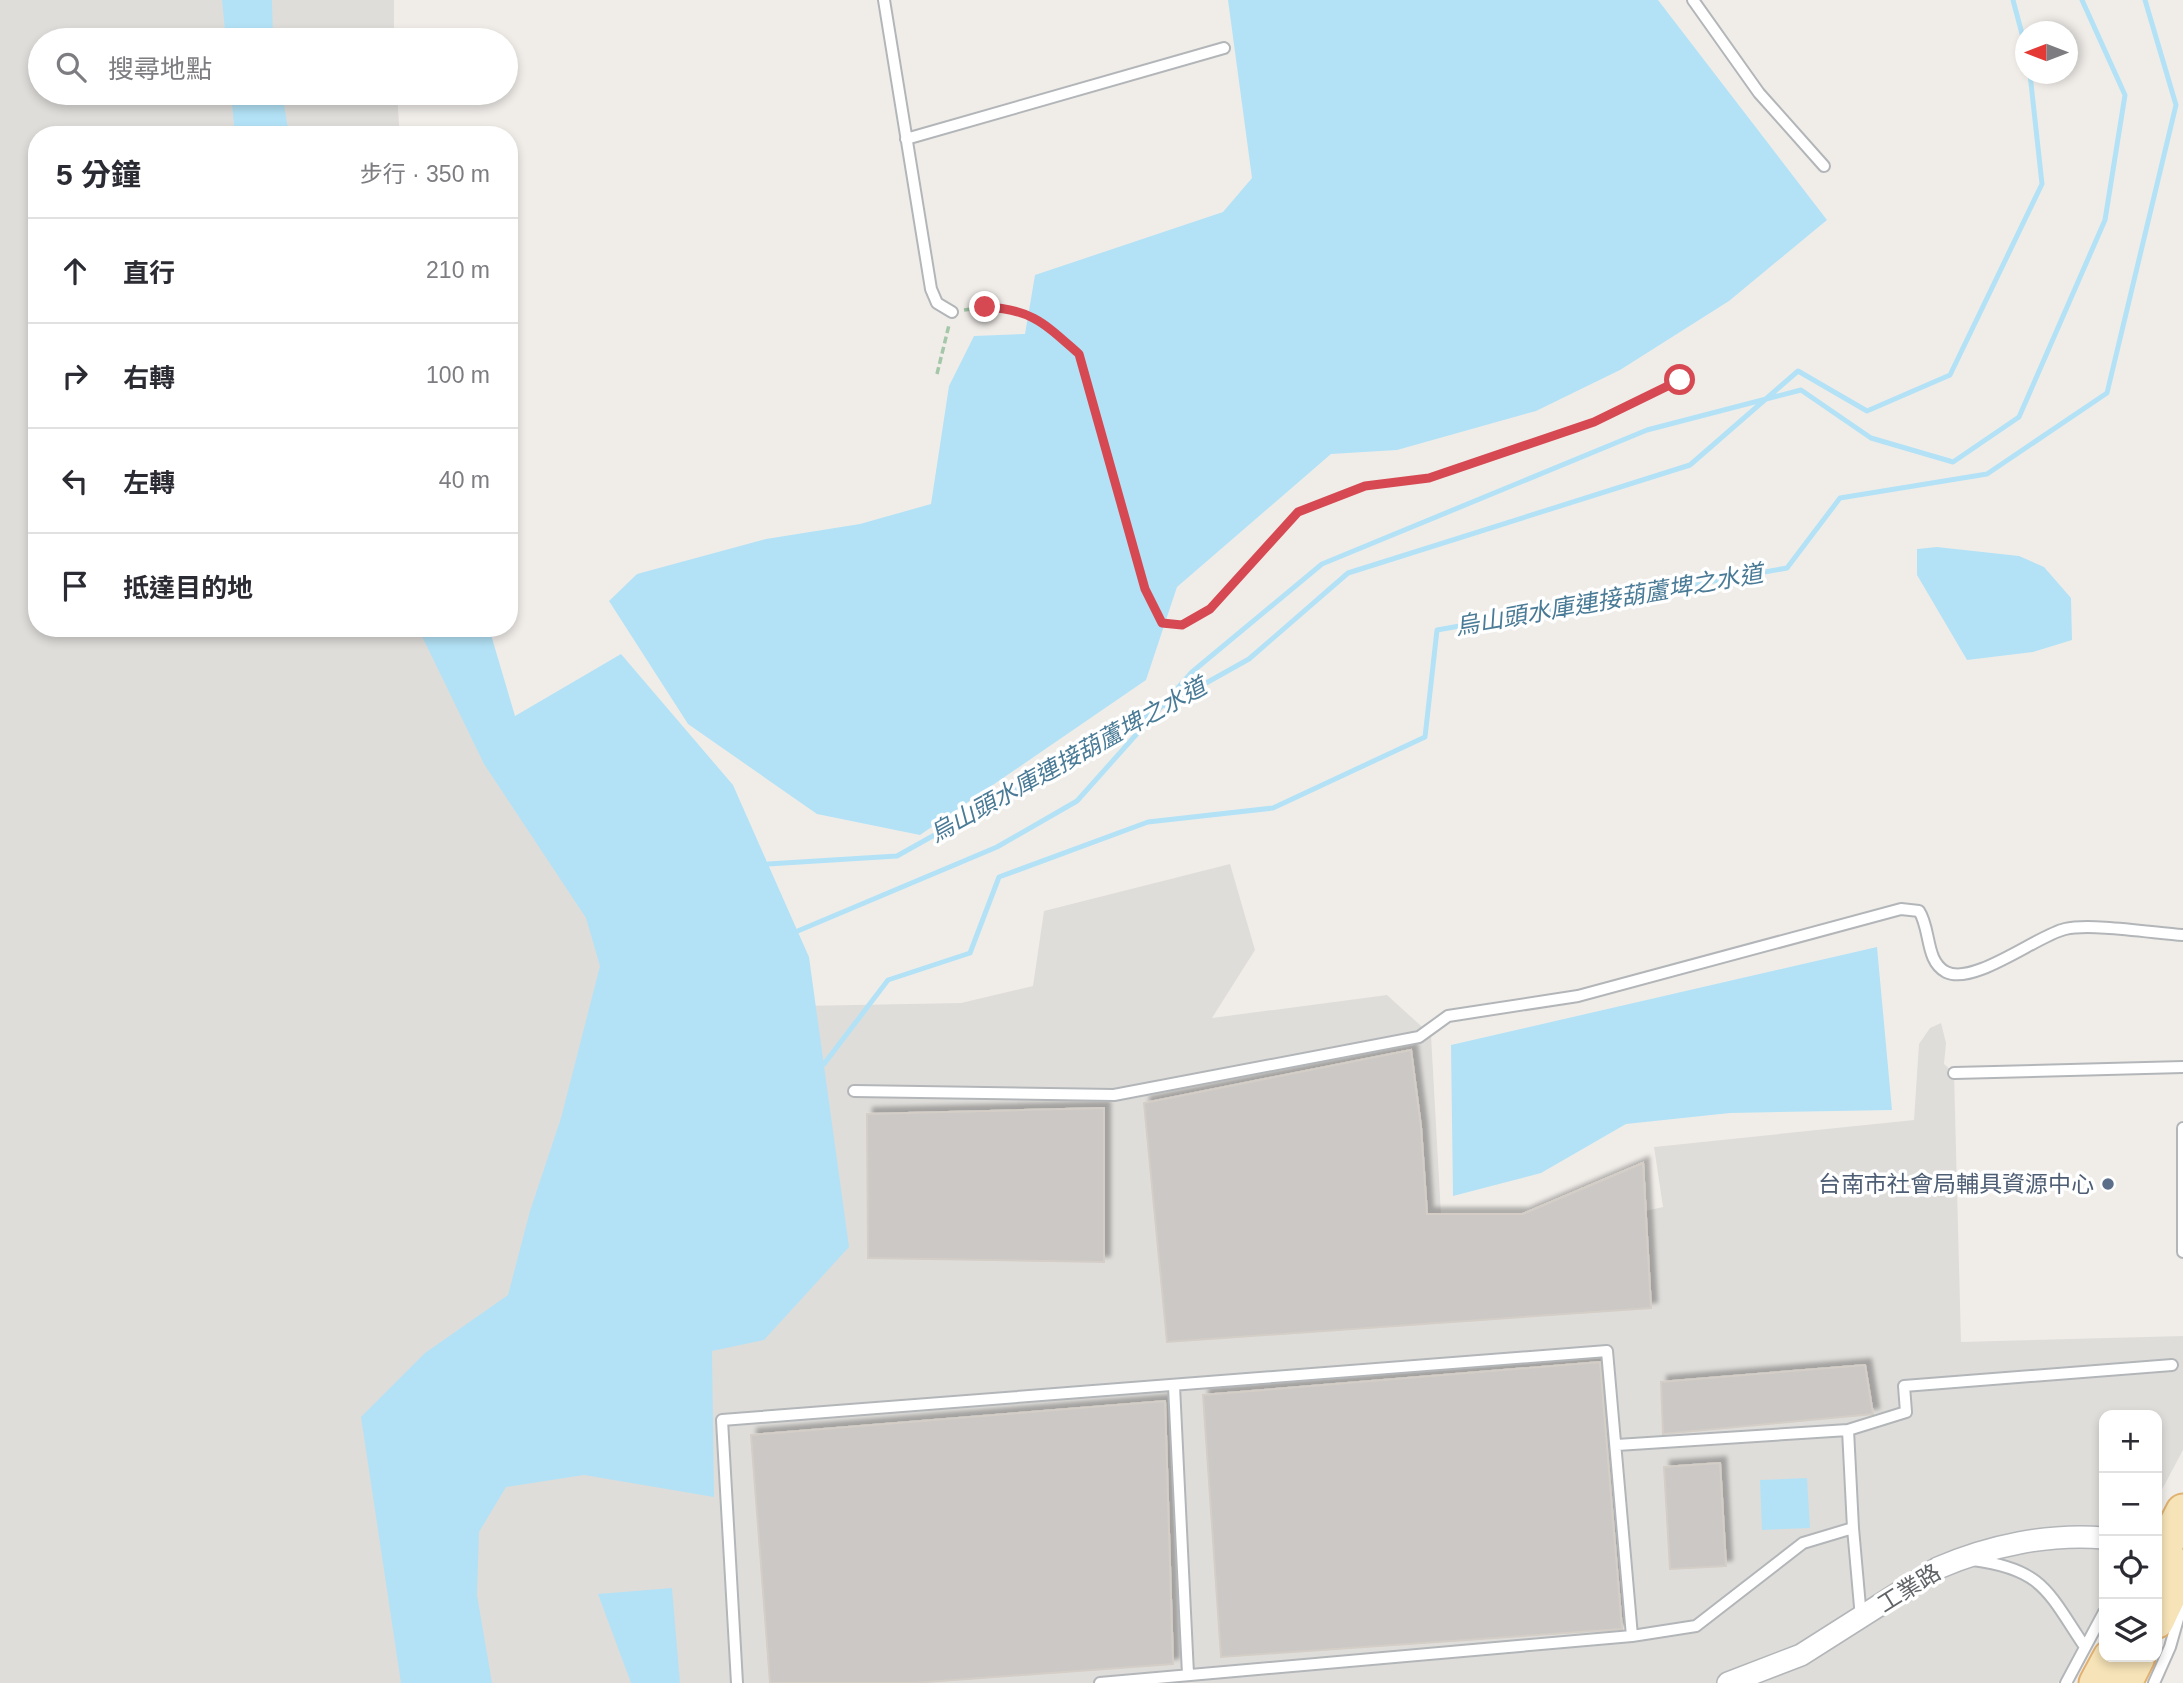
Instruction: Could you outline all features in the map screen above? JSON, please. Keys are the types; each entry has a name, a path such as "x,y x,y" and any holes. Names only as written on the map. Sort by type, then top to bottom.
{"main road":[{"path":"2160,1599 2167,1553 2183,1511"},
{"path":"2096,1683 2097,1652"},
{"path":"2125,1683 2136,1662"}],"street":[{"name":"工業路","path":"1728,1683 1801,1656 1938,1568 1959,1558 2010,1544 2099,1538"}],"lane":[{"path":"884,0 931,289 937,303 952,312"},
{"path":"1693,0 1759,93 1824,166"},
{"path":"906,139 1224,48"},
{"path":"854,1091 1114,1095 1419,1037 1448,1016 1578,996 1901,909 1920,911 1926,922 1933,958 1947,972 1960,974 1990,965 2065,929 2183,935"},
{"path":"1954,1073 2183,1067"},
{"path":"2183,1128 2183,1252"},
{"path":"737,1683 722,1420 1607,1351 1632,1636"},
{"path":"1617,1445 1848,1430 1906,1412 1904,1386 2172,1366"},
{"path":"1174,1386 1188,1674"},
{"path":"1848,1430 1861,1618"},
{"path":"1100,1683 1632,1636 1696,1626 1803,1543 1853,1528"},
{"path":"1959,1558 2001,1564 2031,1575 2052,1598 2097,1652 2066,1683"},
{"path":"2154,1683 2170,1647 2183,1601"}],"path":[{"path":"937,374 952,312 985,307 1016,309 1049,327 1079,354 1145,589 1162,623 1182,625 1210,609 1298,512 1365,486 1429,478 1594,422 1680,380"}],"shaded area":[{"path":"0,0 394,0 394,28 28,28 28,105 398,105 399,126 28,126 28,637 450,637 651,1009 961,1003 1033,986 1044,911 1230,864 1255,950 1212,1018 1387,995 1431,1035 1442,1233 1559,1231 1663,1207 1654,1147 1914,1120 1919,1044 1930,1028 1941,1023 1946,1043 1944,1064 1954,1073 1961,1342 2183,1336 2183,1450 2162,1490 2162,1410 2099,1410 2099,1606 2058,1683 0,1683"}],"water":[{"path":"222,0 272,0 273,28 225,28"},
{"path":"1228,0 1658,0 1827,220 1729,301 1620,370 1536,411 1397,450 1331,454 1177,587 1146,680 920,835 817,814 688,724 609,601 637,574 766,539 860,524 931,504 949,386 974,336 1025,334 1035,275 1223,212 1252,178"},
{"path":"232,105 284,105 288,126 234,126"},
{"path":"1937,547 2019,556 2044,567 2071,598 2072,640 2033,652 1967,660 1917,575 1917,549"},
{"path":"422,637 492,637 515,716 621,654 733,785 809,957 849,1247 764,1340 712,1351 714,1497 584,1475 506,1487 479,1532 477,1595 492,1683 401,1683 361,1417 425,1353 508,1295 530,1211 561,1118 600,966 586,918 484,764"},
{"path":"1877,947 1892,1110 1730,1113 1626,1124 1541,1173 1453,1196 1451,1045"},
{"path":"1807,1478 1810,1528 1762,1530 1760,1480"},
{"path":"672,1588 680,1683 631,1683 598,1594"}],"building":[{"path":"1411,1050 1421,1127 1427,1214 1523,1214 1643,1163 1651,1308 1167,1342 1144,1103"},
{"path":"1104,1108 1104,1262 868,1258 867,1114"},
{"path":"1600,1362 1622,1629 1221,1657 1203,1395"},
{"path":"1865,1365 1873,1414 1663,1434 1661,1382"},
{"path":"1165,1401 1173,1664 913,1683 770,1683 751,1435"},
{"path":"1720,1463 1726,1566 1670,1569 1664,1467"}],"waterway":[{"name":"烏山頭水庫連接葫蘆埤之水道","path":"2013,0 2019,21"},
{"path":"793,933 997,847 1077,801 1192,672 1322,564 1647,430 1801,390 1871,438 1953,462 2019,417 2105,220 2125,95 2082,0"},
{"name":"烏山頭水庫連接葫蘆埤之水道","path":"824,1064 888,980 970,953 999,877 1148,822 1273,808 1425,737 1437,630 1787,568 1840,498 1987,474 2107,393 2176,105 2145,0"},
{"name":"烏山頭水庫連接葫蘆埤之水道","path":"1165,706 1249,659 1348,573 1690,465 1798,371 1867,411 1950,375 2042,184 2031,84"},
{"name":"烏山頭水庫連接葫蘆埤之水道","path":"768,864 897,856 1154,712"}],"place":[{"name":"台南市社會局輔具資源中心","path":"2108,1184"}],"route":[{"path":"985,307 1016,309 1049,327 1079,354 1145,589 1162,623 1182,625 1210,609 1298,512 1332,496 1365,486 1429,478 1594,422 1680,380"}]}
